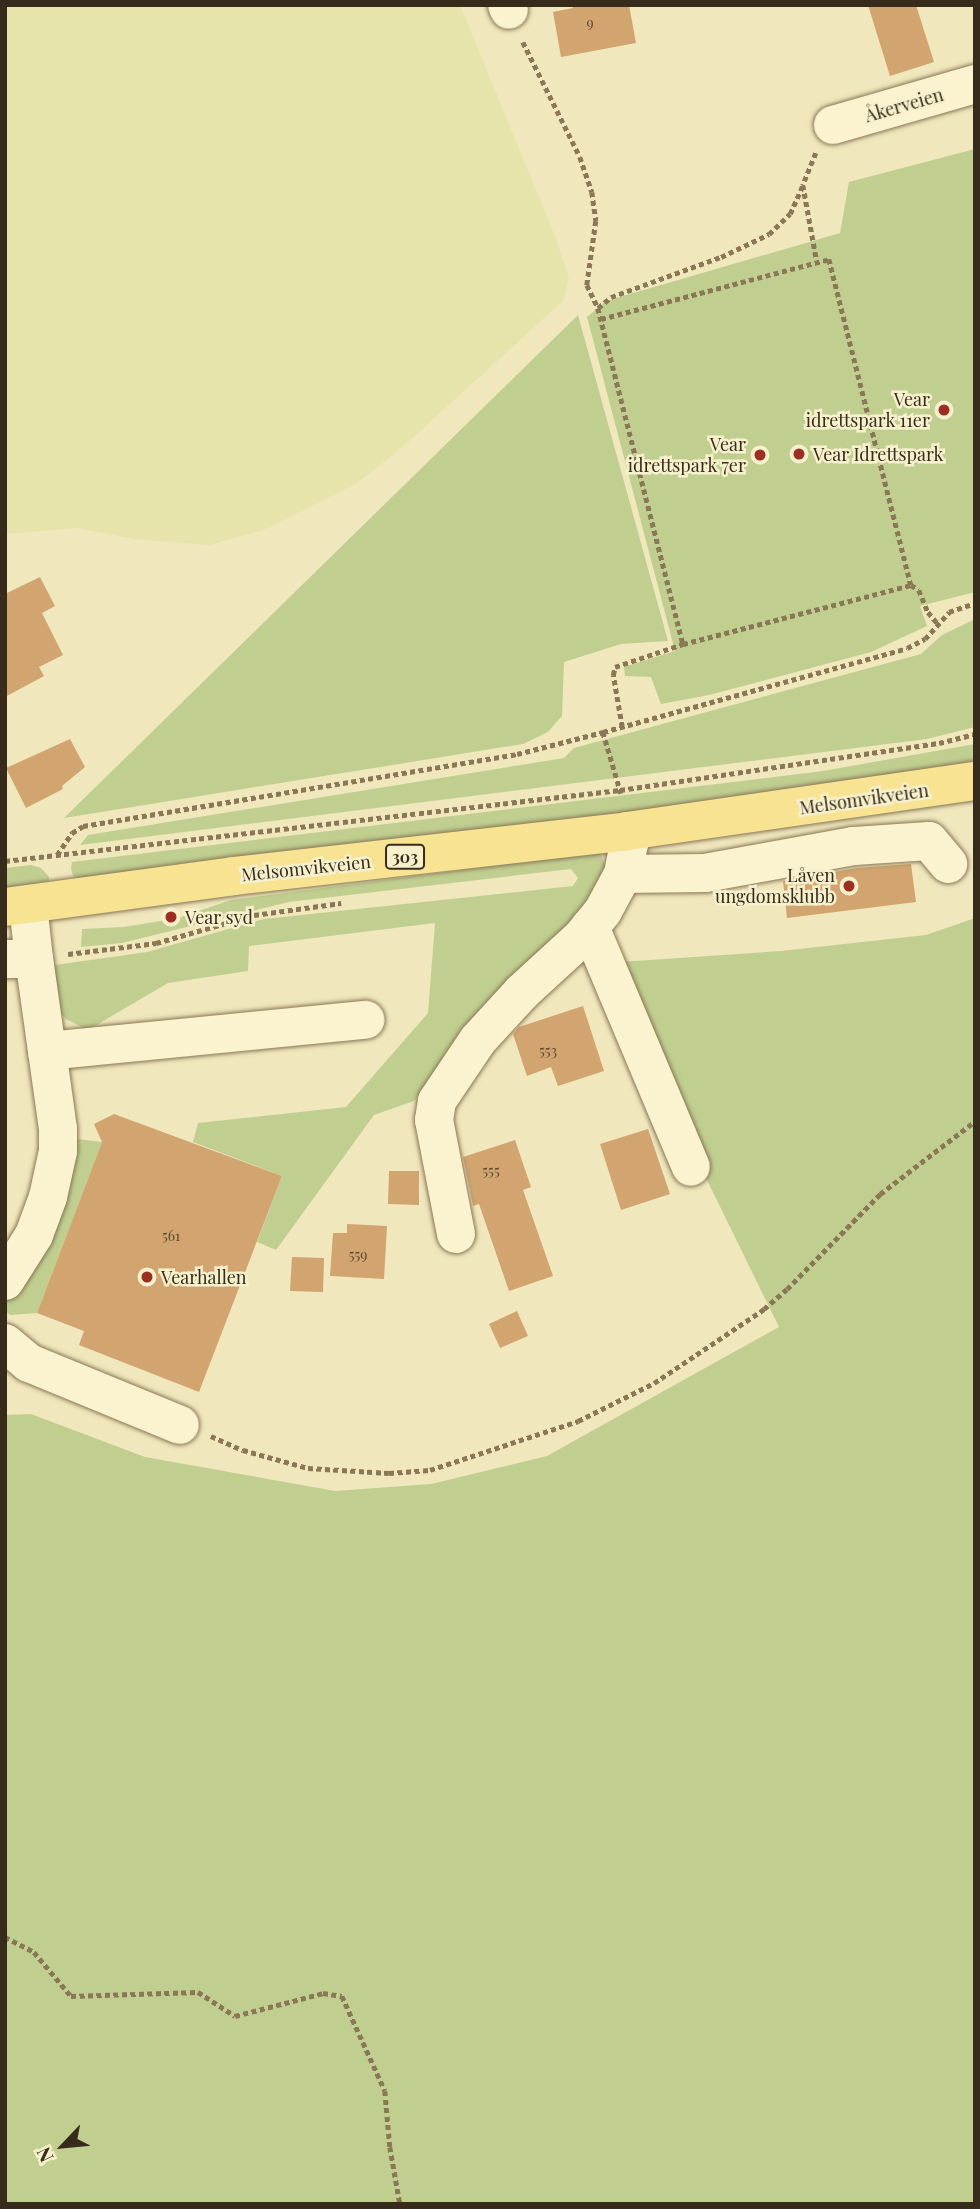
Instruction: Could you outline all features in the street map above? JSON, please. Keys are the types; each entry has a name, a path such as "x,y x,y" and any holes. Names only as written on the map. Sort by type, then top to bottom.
{"main road":[{"name":"Melsomvikveien","path":"17,906 234,876 627,831 975,780"}],"street":[{"name":"Åkerveien","path":"833,125 975,84"},
{"path":"456,1234 433,1120 437,1101 478,1040 603,911 623,874 629,844 627,831"},
{"path":"623,874 705,873 854,846 929,841 948,864"},
{"name":"Melsomvikveien","path":"5,1281 34,1236 48,1197 58,1151 47,1051 20,959 17,906"},
{"path":"590,927 691,1167"},
{"path":"47,1051 365,1020"},
{"path":"5,1343 29,1363 180,1425"}],"path":[{"path":"508,7 580,157 592,192 596,221 587,285 601,319 683,644"},
{"path":"598,308 611,297 721,257 769,234 790,214 811,161 833,125"},
{"path":"803,185 817,262"},
{"path":"601,319 829,259 911,585 919,590 938,624"},
{"path":"622,727 613,675 615,667 683,644 911,585"},
{"path":"56,856 72,833 83,826 517,754 622,727 907,648 925,639 949,612 975,603"},
{"path":"603,732 620,790"},
{"path":"5,861 620,790 939,743 975,734"},
{"path":"20,959 156,943 254,915 352,902"},
{"path":"180,1425 243,1450 308,1468 389,1473 430,1470 578,1421 654,1383 764,1309 880,1194 975,1121"},
{"path":"5,1937 34,1952 71,1996 198,1992 235,2016 323,1993 342,1996 385,2091 400,2204"}],"shaded area":[{"path":"5,5 460,5 555,236 569,278 563,301 396,453 354,485 264,530 209,545 134,539 77,528 5,534"}],"green space":[{"name":"Vear Idrettspark","path":"975,149 975,592 920,606 927,626 871,652 709,695 661,704 651,677 625,676 624,667 675,651 587,317 606,301 840,233 849,182"},
{"path":"578,315 668,641 621,644 564,662 562,716 548,732 523,744 64,818"},
{"path":"975,619 975,727 927,739 80,845 88,835 564,758 574,748 921,654 942,635"},
{"path":"975,744 975,761 703,804 79,878 73,876 71,868 72,862 823,771"},
{"path":"600,852 610,879 560,941 414,1101 374,1115 276,1250 257,1242 282,1176 193,1142 198,1123 346,1107 428,1013 435,923 249,946 248,971 168,983 88,1030 66,1019 52,1004 48,966 147,952 264,919 573,886 578,878 571,869 289,902 122,943 81,947 82,929 124,927 178,918 231,900"},
{"path":"31,865 41,868 49,881 5,888 5,868"},
{"path":"975,918 975,2204 5,2204 5,1415 31,1414 145,1457 335,1491 431,1484 547,1456 779,1327 679,1123 620,962 781,951 926,935"},
{"path":"77,1139 102,1142 37,1313 10,1315 6,1312 5,1304 43,1242"}],"building":[{"path":"572,5 629,5 636,43 561,57 553,12 573,8"},
{"path":"868,5 916,5 934,62 890,76"},
{"path":"40,577 55,606 42,613 63,655 39,667 44,676 5,697 5,594"},
{"path":"70,739 85,767 62,786 63,789 26,808 6,768"},
{"name":"Låven ungdomsklubb","path":"911,864 916,902 787,918 783,881 857,868"},
{"path":"583,1006 604,1071 558,1086 551,1067 527,1076 513,1034 519,1027"},
{"name":"Vearhallen","path":"114,1114 282,1176 199,1392 79,1345 84,1331 37,1313 102,1142 94,1124"},
{"path":"648,1129 670,1194 621,1210 600,1144"},
{"path":"515,1140 531,1187 523,1190 553,1276 509,1291 479,1204 473,1206 463,1157"},
{"path":"389,1171 419,1171 419,1205 388,1204"},
{"path":"347,1224 387,1226 384,1279 330,1276 333,1233 347,1233"},
{"path":"292,1257 324,1258 323,1292 290,1291"},
{"path":"517,1311 528,1336 500,1348 489,1324"}],"place":[{"name":"Vear idrettspark 11er","path":"944,410"},
{"name":"Vear Idrettspark","path":"799,454"},
{"name":"Vear idrettspark 7er","path":"760,455"},
{"name":"Låven ungdomsklubb","path":"849,886"},
{"name":"Vear syd","path":"171,917"},
{"name":"Vearhallen","path":"147,1277"}]}
